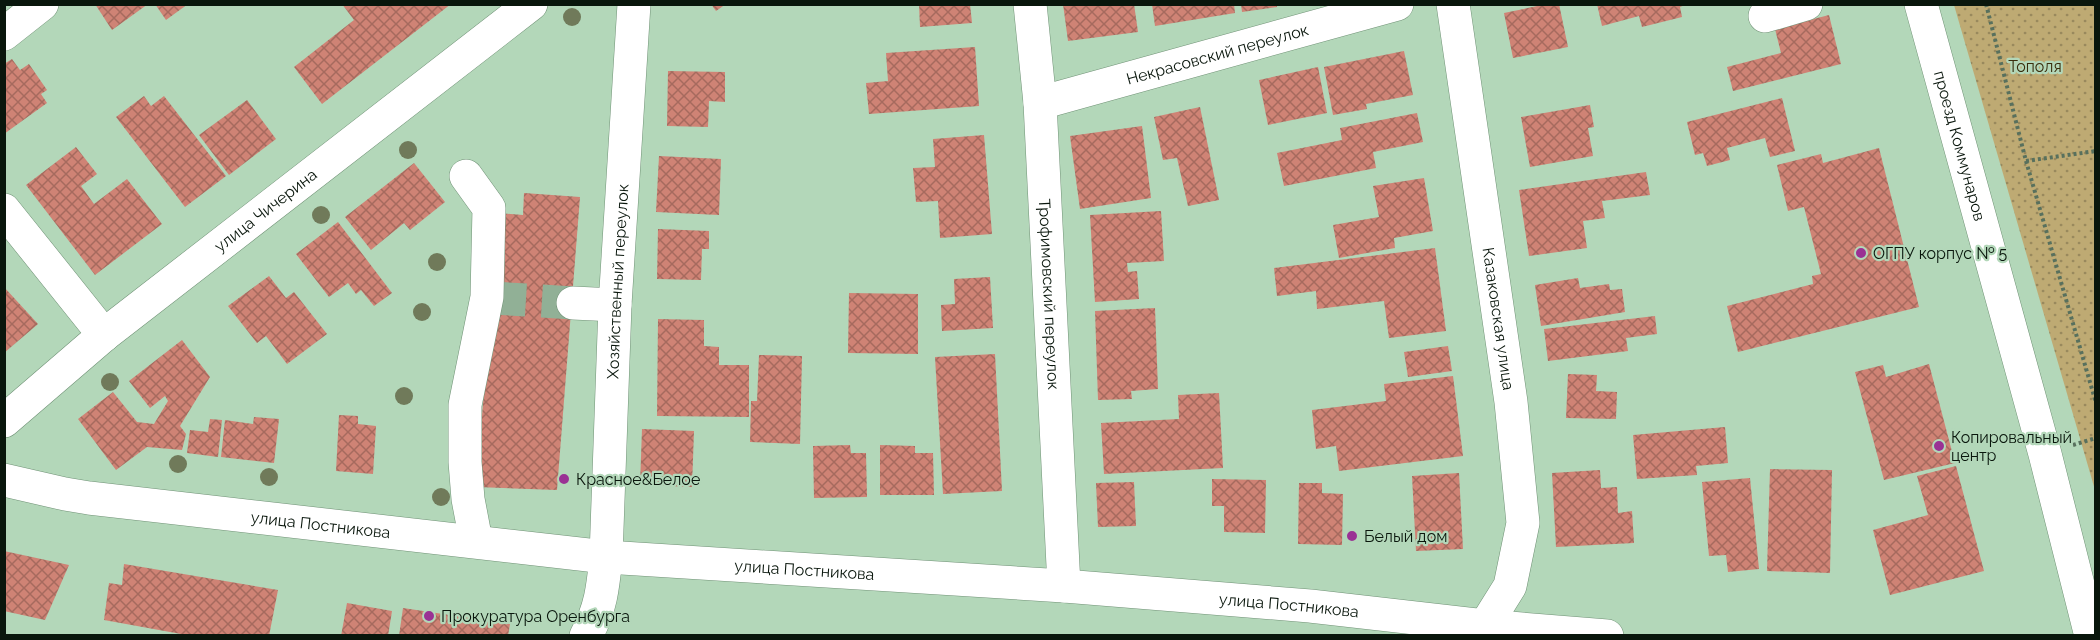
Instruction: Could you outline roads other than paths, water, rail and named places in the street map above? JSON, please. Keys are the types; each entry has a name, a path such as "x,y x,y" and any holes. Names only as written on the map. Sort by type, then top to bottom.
{"street":[{"path":"4,34 42,4"},
{"name":"улица Чичерина","path":"4,421 104,335 531,4"},
{"name":"Хозяйственный переулок","path":"586,636 597,616 603,596 606,557 615,305 634,4"},
{"name":"Трофимовский переулок","path":"1030,4 1040,104 1064,586"},
{"name":"Некрасовский переулок","path":"1040,104 1397,4"},
{"name":"Казаковская улица","path":"1453,4 1511,402 1523,523 1510,586 1482,631"},
{"path":"1765,16 1806,4"},
{"name":"проезд Коммунаров","path":"1921,4 2045,454 2091,636"},
{"path":"466,176 489,208 490,297 465,405 466,480 476,541"},
{"path":"4,210 104,335"},
{"path":"573,303 615,305"},
{"name":"улица Постникова","path":"4,480 89,498 606,557 1064,586 1310,606 1482,631 1607,636"}],"tunnel":[{"path":"493,298 573,303"}],"place":[{"name":"ОГПУ корпус № 5","path":"1861,253"},
{"name":"Копировальный центр","path":"1939,446"},
{"name":"Красное&Белое","path":"564,479"},
{"name":"Белый дом","path":"1352,536"},
{"name":"Прокуратура Оренбурга","path":"429,616"}],"park label":[{"name":"Тополя","path":"2035,66"}]}
